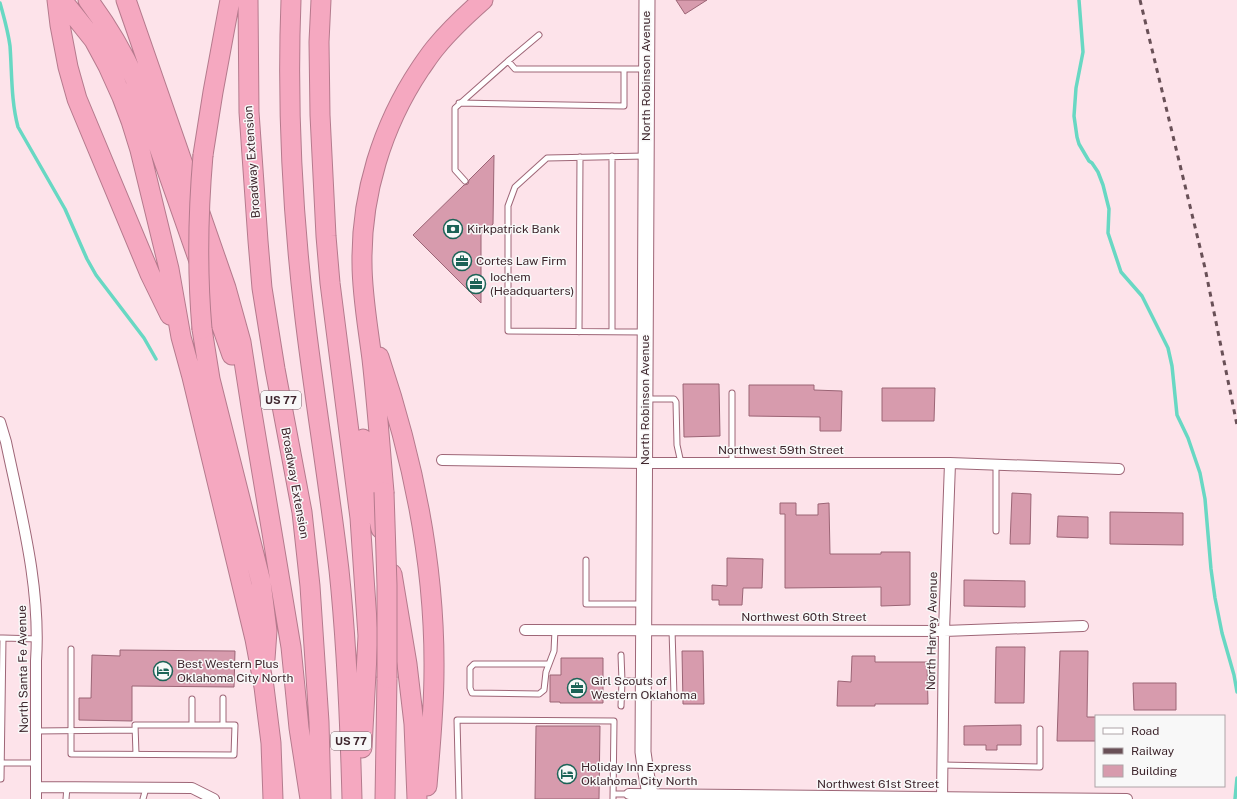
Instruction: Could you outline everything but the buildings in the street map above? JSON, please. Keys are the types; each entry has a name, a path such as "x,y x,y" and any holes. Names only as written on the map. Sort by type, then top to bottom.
{"highway":[{"path":"58,0 60,24 68,68 76,99 150,274 181,337"},
{"path":"62,0 94,40 108,66 122,97 140,150 168,269 181,337 246,599 264,687 271,743 273,799"},
{"path":"88,0 108,28 123,53 135,79 252,413"},
{"path":"126,0 226,288 241,342 290,647 299,728 310,799"},
{"path":"230,0 203,155 198,239 199,287 202,329 210,379 261,582 267,631 264,687"},
{"name":"Broadway Extension","path":"248,0 249,112 257,234 275,369 302,512 309,579 319,722 321,799"},
{"name":"US 77","path":"292,0 290,107 295,216 304,311 344,617 350,716 352,799"},
{"path":"321,0 319,42 320,108 322,179 326,236 334,317 360,518 368,636 360,799"},
{"path":"385,799 387,585 384,492 362,263 364,222 370,186 380,150 393,116 411,83 435,48 466,15 483,0"},
{"path":"334,317 357,411 375,502 389,556 400,616 414,724 417,799"},
{"path":"368,322 393,396 411,469 429,576 434,672 426,799"}],"street":[{"name":"North Robinson Avenue","path":"647,0 643,752 650,797"},
{"name":"North Santa Fe Avenue","path":"0,422 6,442 33,573 38,639 36,661 36,799"},
{"name":"Northwest 59th Street","path":"442,460 950,464 1119,469"},
{"name":"North Harvey Avenue","path":"942,798 944,631 950,464"},
{"name":"Northwest 60th Street","path":"526,630 944,631 1083,626"},
{"path":"36,787 192,788 214,799"},
{"name":"Northwest 61st Street","path":"629,794 650,797 1127,799"}],"lane":[{"path":"465,181 455,170 454,108 539,35"},
{"path":"508,61 516,69 646,69"},
{"path":"460,103 624,106 624,69"},
{"path":"612,156 612,332"},
{"path":"645,332 508,331 508,206 515,187 547,158 646,156"},
{"path":"579,332 580,157"},
{"path":"732,394 732,463"},
{"path":"644,399 674,399 676,402 677,445 681,462"},
{"path":"996,465 996,531"},
{"path":"586,560 586,604 643,604"},
{"path":"548,664 474,664 470,668 470,688 472,693 539,694 544,690 548,664 554,651 555,630"},
{"path":"643,698 674,696 672,630"},
{"path":"0,779 1,638 38,639"},
{"path":"71,649 71,754 234,755 234,725 135,725 136,754"},
{"path":"621,655 621,706"},
{"path":"622,681 643,682"},
{"path":"223,698 223,725"},
{"path":"192,699 192,725"},
{"path":"459,799 457,720 614,721 613,796 629,794"},
{"path":"942,765 1040,767 1040,729"},
{"path":"36,731 135,730"},
{"path":"1,764 36,764"},
{"path":"66,799 67,787"},
{"path":"143,799 146,788"}],"waterway":[{"path":"1079,0 1083,52 1076,88 1074,116 1077,137 1079,144 1089,161 1098,172 1103,185 1109,209 1108,233 1121,272 1142,296 1168,348 1172,366 1177,415 1188,438 1200,473 1205,499 1215,598 1237,692"},
{"path":"0,3 10,46 13,97 18,127 65,209 87,259 96,275 144,338 156,359"},
{"path":"1235,799 1237,778"}],"railway":[{"path":"1140,0 1205,268 1237,425"}],"place":[{"name":"Kirkpatrick Bank","path":"453,229"},
{"name":"Cortes Law Firm","path":"462,261"},
{"name":"Iochem (Headquarters)","path":"476,284"},
{"name":"Best Western Plus Oklahoma City North","path":"163,671"},
{"name":"Girl Scouts of Western Oklahoma","path":"577,688"},
{"name":"Holiday Inn Express Oklahoma City North","path":"567,774"}]}
